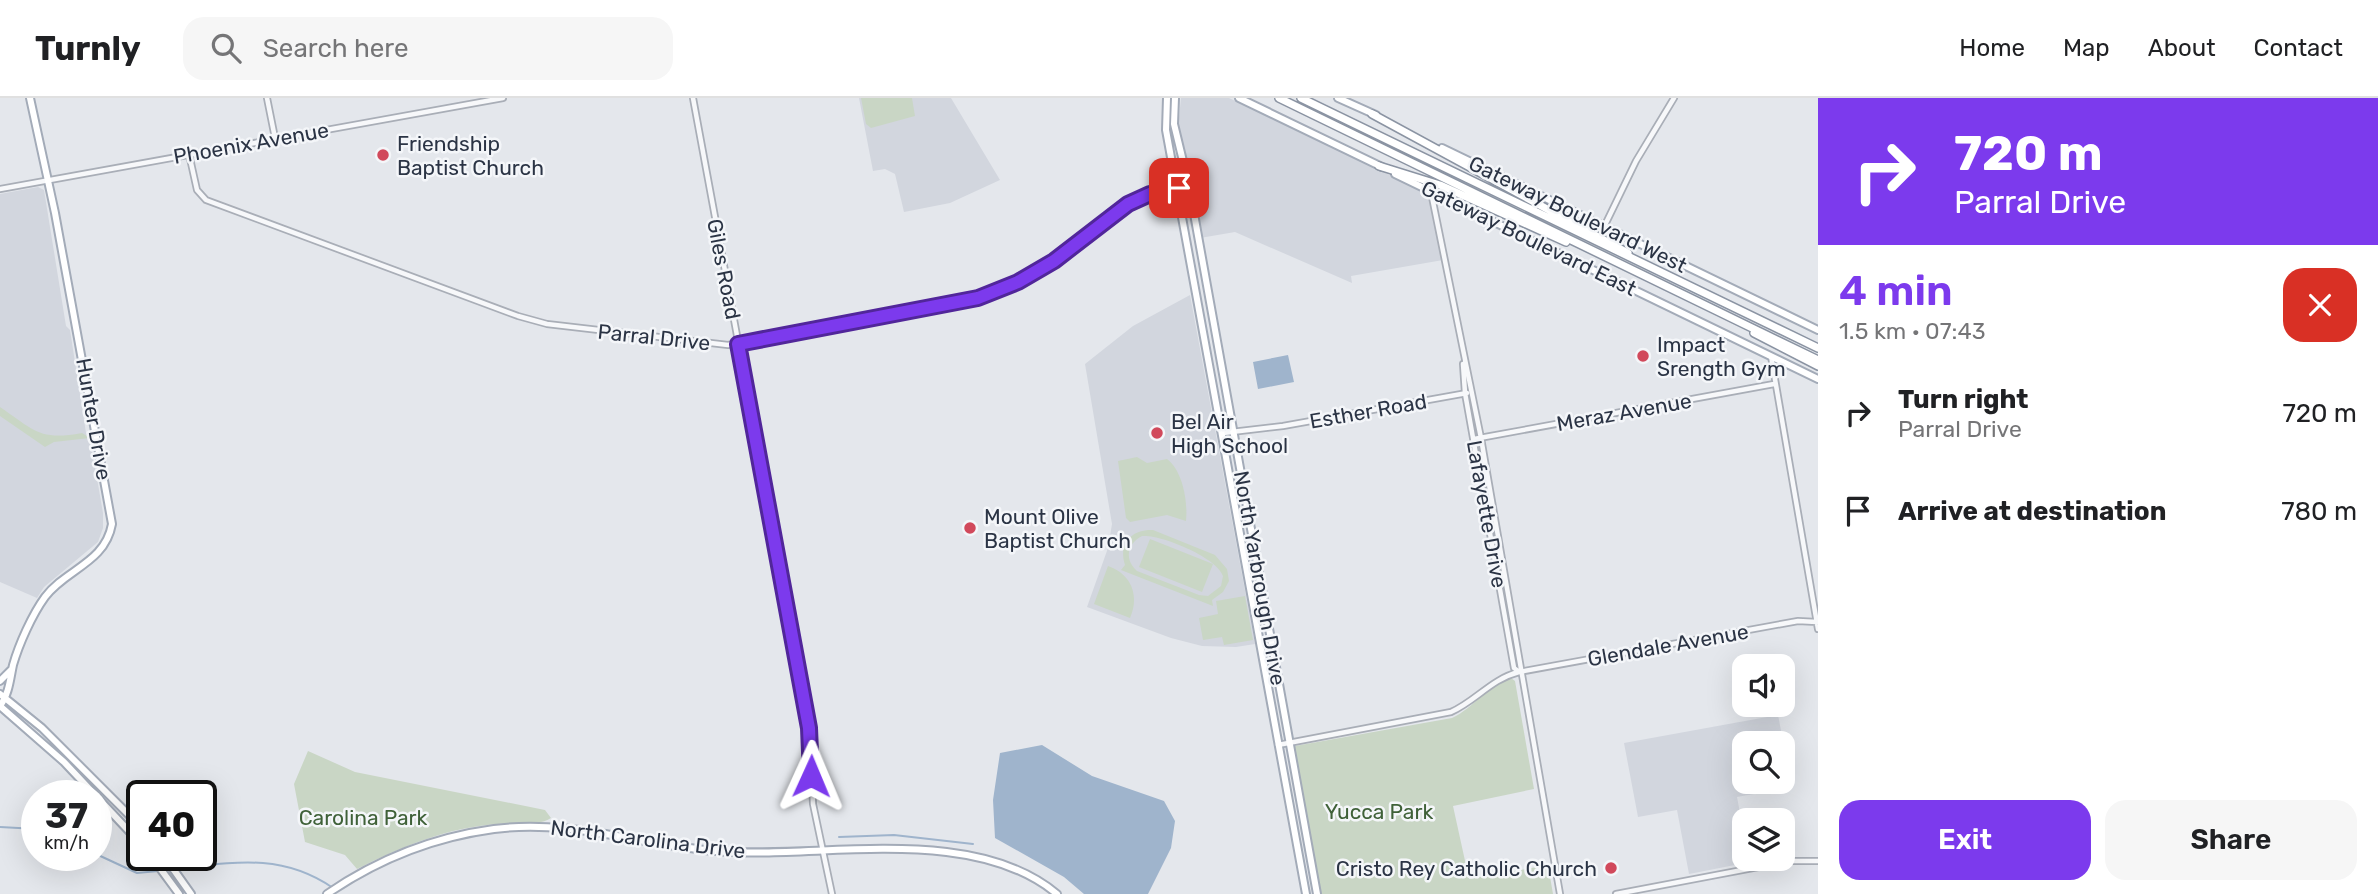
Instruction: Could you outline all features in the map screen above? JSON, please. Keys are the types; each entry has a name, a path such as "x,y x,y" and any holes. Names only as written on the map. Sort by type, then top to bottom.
{"highway":[{"path":"1279,98 1818,360"},
{"path":"1301,98 1816,347"},
{"path":"1372,114 1653,268"},
{"path":"1379,166 1432,182 1555,238 1590,249"},
{"path":"1739,322 1762,339 1818,366"}],"main road":[{"name":"Hunter Drive","path":"0,706 13,665 44,598 96,557 108,540 111,524 49,179 30,98"},
{"name":"North Yarbrough Drive","path":"1167,98 1166,130 1179,188 1306,894"},
{"name":"North Yarbrough Drive","path":"1175,98 1175,126 1189,186 1317,894"},
{"name":"Gateway Boulevard East","path":"1239,98 1818,379"},
{"name":"Gateway Boulevard West","path":"1338,98 1818,330"},
{"path":"1207,344 1217,343"},
{"path":"0,681 13,665"},
{"path":"3,697 41,728 126,812"},
{"path":"0,706 64,762 126,828"},
{"path":"1288,796 1299,794"},
{"name":"North Carolina Drive","path":"329,893 386,860 425,844 467,833 512,827 584,828 727,852 897,849 987,859 1022,871 1057,894"},
{"path":"162,871 179,894"},
{"path":"175,871 191,894"}],"street":[{"path":"267,98 275,138"},
{"name":"Phoenix Avenue","path":"0,189 503,98"},
{"name":"Giles Road","path":"693,98 812,744 811,785 832,894"},
{"path":"1604,227 1636,161 1674,98"},
{"name":"Parral Drive","path":"189,154 196,188 206,200 538,323 728,345 978,298 1018,282 1054,261 1128,204 1150,194 1189,186"},
{"name":"Lafayette Drive","path":"1430,191 1481,438 1521,666 1519,672 1560,894"},
{"name":"Lafayette Drive","path":"1462,353 1465,393 1514,668 1519,672"},
{"path":"1771,356 1818,628"},
{"name":"Meraz Avenue","path":"1474,439 1774,384"},
{"name":"Esther Road","path":"1223,433 1283,426 1472,392"},
{"name":"Glendale Avenue","path":"1278,745 1451,712 1470,702 1493,682 1519,672 1788,623 1817,622"},
{"path":"1616,894 1790,861 1818,861"}],"shaded area":[{"path":"859,98 951,98 1000,180 950,203 904,212 895,174 885,169 873,171"},
{"path":"1181,98 1229,98 1429,194 1443,260 1351,276 1352,283 1235,232 1200,238 1178,128"},
{"path":"38,187 44,190 66,326 70,330 86,433 90,438 103,513 103,528 98,542 44,587 37,598 0,582 0,194"},
{"name":"Bel Air High School","path":"1190,295 1255,644 1236,647 1202,646 1171,638 1087,607 1108,548 1112,524 1085,364 1133,326"},
{"path":"1778,717 1781,731 1732,731 1732,794 1754,794 1737,797 1739,808 1732,808 1732,866 1689,874 1677,810 1638,817 1624,743"}],"green space":[{"path":"861,98 912,98 915,116 871,128 866,124"},
{"path":"0,407 38,432 56,436 82,433 90,438 54,442 45,447 0,416"},
{"path":"1137,457 1147,463 1167,459 1172,464 1183,487 1186,521 1167,515 1130,522 1126,518 1118,461"},
{"path":"1145,530 1153,530 1215,555 1227,569 1229,581 1223,592 1212,600 1213,606 1121,570 1125,565 1123,551 1128,539","holes":["1142,536 1151,536 1188,548 1211,562 1223,576 1221,586 1208,596 1199,595 1137,571 1130,562 1130,547"]},
{"path":"1150,539 1213,564 1202,592 1139,567"},
{"path":"1108,566 1123,574 1131,586 1134,601 1130,618 1094,604"},
{"path":"1245,596 1253,640 1224,645 1222,637 1203,640 1199,618 1218,614 1216,601"},
{"name":"Yucca Park","path":"1511,678 1515,681 1534,789 1453,806 1469,879 1548,865 1553,894 1320,894 1293,750 1295,746 1452,718 1495,685"},
{"name":"Carolina Park","path":"308,751 355,772 545,810 551,818 526,824 498,824 461,829 408,846 357,869 345,855 305,842 294,784"}],"water":[{"path":"1288,355 1294,382 1258,389 1253,362"},
{"path":"1042,745 1092,776 1164,801 1175,821 1171,848 1148,894 1084,894 1064,877 995,838 993,800 1000,753"}],"waterway":[{"path":"0,827 21,828"},
{"path":"839,837 894,835 973,844"},
{"path":"112,861 126,868"},
{"path":"217,864 277,865 295,869 333,888"},
{"path":"133,871 158,871"}],"place":[{"name":"Friendship Baptist Church","path":"383,155"},
{"name":"Impact Srength Gym","path":"1643,356"},
{"name":"Bel Air High School","path":"1157,433"},
{"name":"Mount Olive Baptist Church","path":"970,528"},
{"name":"Cristo Rey Catholic Church","path":"1611,868"}],"route":[{"path":"811,776 812,744 738,344 917,312 978,298 1018,282 1054,261 1128,204 1150,194 1179,188"}]}
